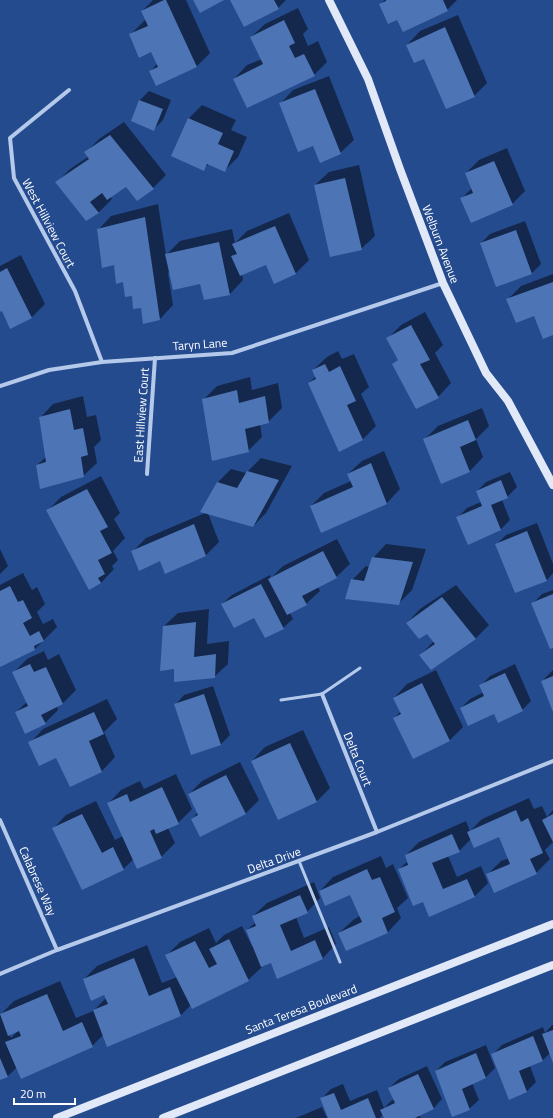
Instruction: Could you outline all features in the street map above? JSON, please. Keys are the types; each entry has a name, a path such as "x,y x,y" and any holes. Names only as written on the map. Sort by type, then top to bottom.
{"main road":[{"name":"Welburn Avenue","path":"329,0 368,79 402,176 443,283 486,372 508,401 553,485"},
{"name":"Santa Teresa Boulevard","path":"57,1118 553,924"},
{"path":"163,1118 553,965"}],"street":[{"name":"West Hillview Court","path":"69,90 10,138 14,178 75,291 102,362"},
{"name":"Taryn Lane","path":"0,386 49,370 102,362 232,353 443,283"},
{"name":"East Hillview Court","path":"147,474 155,358"},
{"name":"Delta Court","path":"322,694 377,832"},
{"name":"Delta Drive","path":"0,974 57,950 377,832 553,761"},
{"name":"Calabrese Way","path":"0,820 57,950"}],"lane":[{"path":"280,700 322,694 360,668"},
{"path":"299,861 340,962"}],"building":[{"path":"166,0 197,67 156,86 149,71 158,67 151,52 139,58 129,34 148,26 141,11"},
{"path":"193,0 224,0 200,13"},
{"path":"230,0 274,0 279,9 244,27"},
{"path":"386,0 443,0 448,11 403,32 397,20 388,24 379,4"},
{"path":"284,20 295,43 289,46 295,58 304,54 315,76 247,108 233,79 263,64 250,37"},
{"path":"445,27 475,97 446,109 424,59 414,63 406,45"},
{"path":"315,89 341,154 320,163 313,146 298,152 279,103"},
{"path":"139,100 163,109 154,131 131,121"},
{"path":"188,118 223,133 218,144 234,151 225,172 207,164 204,171 171,156"},
{"path":"110,135 154,189 137,201 126,187 107,200 102,193 90,202 99,213 86,221 55,182 89,159 84,152"},
{"path":"494,161 513,205 471,223 460,198 473,193 465,173"},
{"path":"345,178 362,250 330,257 314,185"},
{"path":"145,217 160,320 143,324 141,308 133,309 132,296 125,297 123,282 116,284 114,265 102,268 97,229"},
{"path":"275,226 296,274 274,284 266,265 240,276 231,256 237,254 232,244"},
{"path":"516,230 532,274 496,287 480,243"},
{"path":"219,242 230,295 204,300 200,284 173,290 165,254"},
{"path":"7,268 32,318 10,329 2,311 0,312 0,272"},
{"path":"553,282 553,335 543,339 534,316 516,323 506,299"},
{"path":"411,325 430,360 420,364 439,398 416,409 392,364 398,360 386,338"},
{"path":"325,364 329,372 340,366 356,401 347,405 363,440 339,452 308,383 316,379 312,370"},
{"path":"237,390 239,403 265,396 269,423 245,429 249,452 212,461 202,399"},
{"path":"70,409 74,430 83,428 88,455 81,457 84,477 40,489 36,465 46,462 39,417"},
{"path":"468,420 476,440 460,447 470,472 441,484 423,439"},
{"path":"371,463 387,504 321,533 310,506 353,487 347,474"},
{"path":"247,471 279,480 253,527 200,512 217,482 237,488"},
{"path":"501,480 508,498 491,505 501,530 468,545 456,517 482,506 476,491"},
{"path":"87,489 108,527 100,531 112,553 98,560 105,574 98,578 101,583 89,590 46,510"},
{"path":"194,524 206,556 165,574 160,561 139,571 131,551"},
{"path":"527,531 547,581 515,593 495,544"},
{"path":"323,551 337,578 302,596 307,605 287,615 268,579"},
{"path":"372,557 413,562 399,605 345,599 351,579 364,581"},
{"path":"261,584 284,629 265,638 254,618 234,628 221,604"},
{"path":"10,586 18,602 23,600 32,618 23,623 30,636 39,631 44,641 34,646 35,650 0,667 0,591"},
{"path":"553,594 553,648 550,649 531,603"},
{"path":"442,597 476,639 431,670 419,655 435,644 427,634 419,639 406,623"},
{"path":"196,622 194,657 216,654 215,678 174,682 174,669 160,671 163,626"},
{"path":"30,664 34,672 46,667 63,704 41,715 46,724 25,734 15,712 28,706 12,672"},
{"path":"505,673 523,711 498,723 494,714 468,726 460,708 484,696 479,685"},
{"path":"553,676 553,712 541,681"},
{"path":"422,683 450,741 413,759 393,718 401,714 393,698"},
{"path":"204,694 221,745 191,755 174,704"},
{"path":"94,712 104,734 89,741 102,772 70,787 56,758 39,766 28,742"},
{"path":"290,743 317,802 278,820 251,761"},
{"path":"226,775 246,814 200,837 191,819 198,815 188,794"},
{"path":"162,787 179,824 156,834 154,829 150,831 162,858 137,869 107,803 127,794 130,802"},
{"path":"516,810 521,822 528,818 543,853 530,859 537,874 494,893 486,874 510,864 499,837 474,848 467,832"},
{"path":"82,814 102,853 113,847 124,870 82,890 52,828"},
{"path":"553,814 553,842 542,820"},
{"path":"452,834 460,852 432,863 443,889 467,879 475,897 429,917 423,902 413,906 398,869 408,865 405,855"},
{"path":"367,869 372,880 380,877 395,912 382,918 388,933 346,951 338,933 362,922 350,895 325,906 319,891"},
{"path":"300,895 308,913 280,925 291,951 315,940 323,959 277,979 271,963 261,967 246,930 256,926 252,916"},
{"path":"229,939 249,981 192,1009 165,955 195,941 209,968 217,964 209,949"},
{"path":"134,958 149,996 170,987 181,1016 107,1047 93,1010 108,1004 104,995 91,1001 83,979"},
{"path":"47,994 63,1031 82,1022 93,1047 21,1079 5,1042 21,1036 19,1031 8,1036 0,1014"},
{"path":"553,1030 553,1063 542,1034"},
{"path":"533,1036 543,1061 519,1071 527,1092 509,1100 491,1054"},
{"path":"476,1053 486,1078 462,1089 470,1110 452,1117 435,1071"},
{"path":"0,1058 8,1077 0,1080"},
{"path":"418,1074 434,1109 415,1118 384,1118 380,1110 395,1103 388,1088"},
{"path":"334,1093 341,1110 368,1098 376,1118 328,1118 320,1098"}]}
